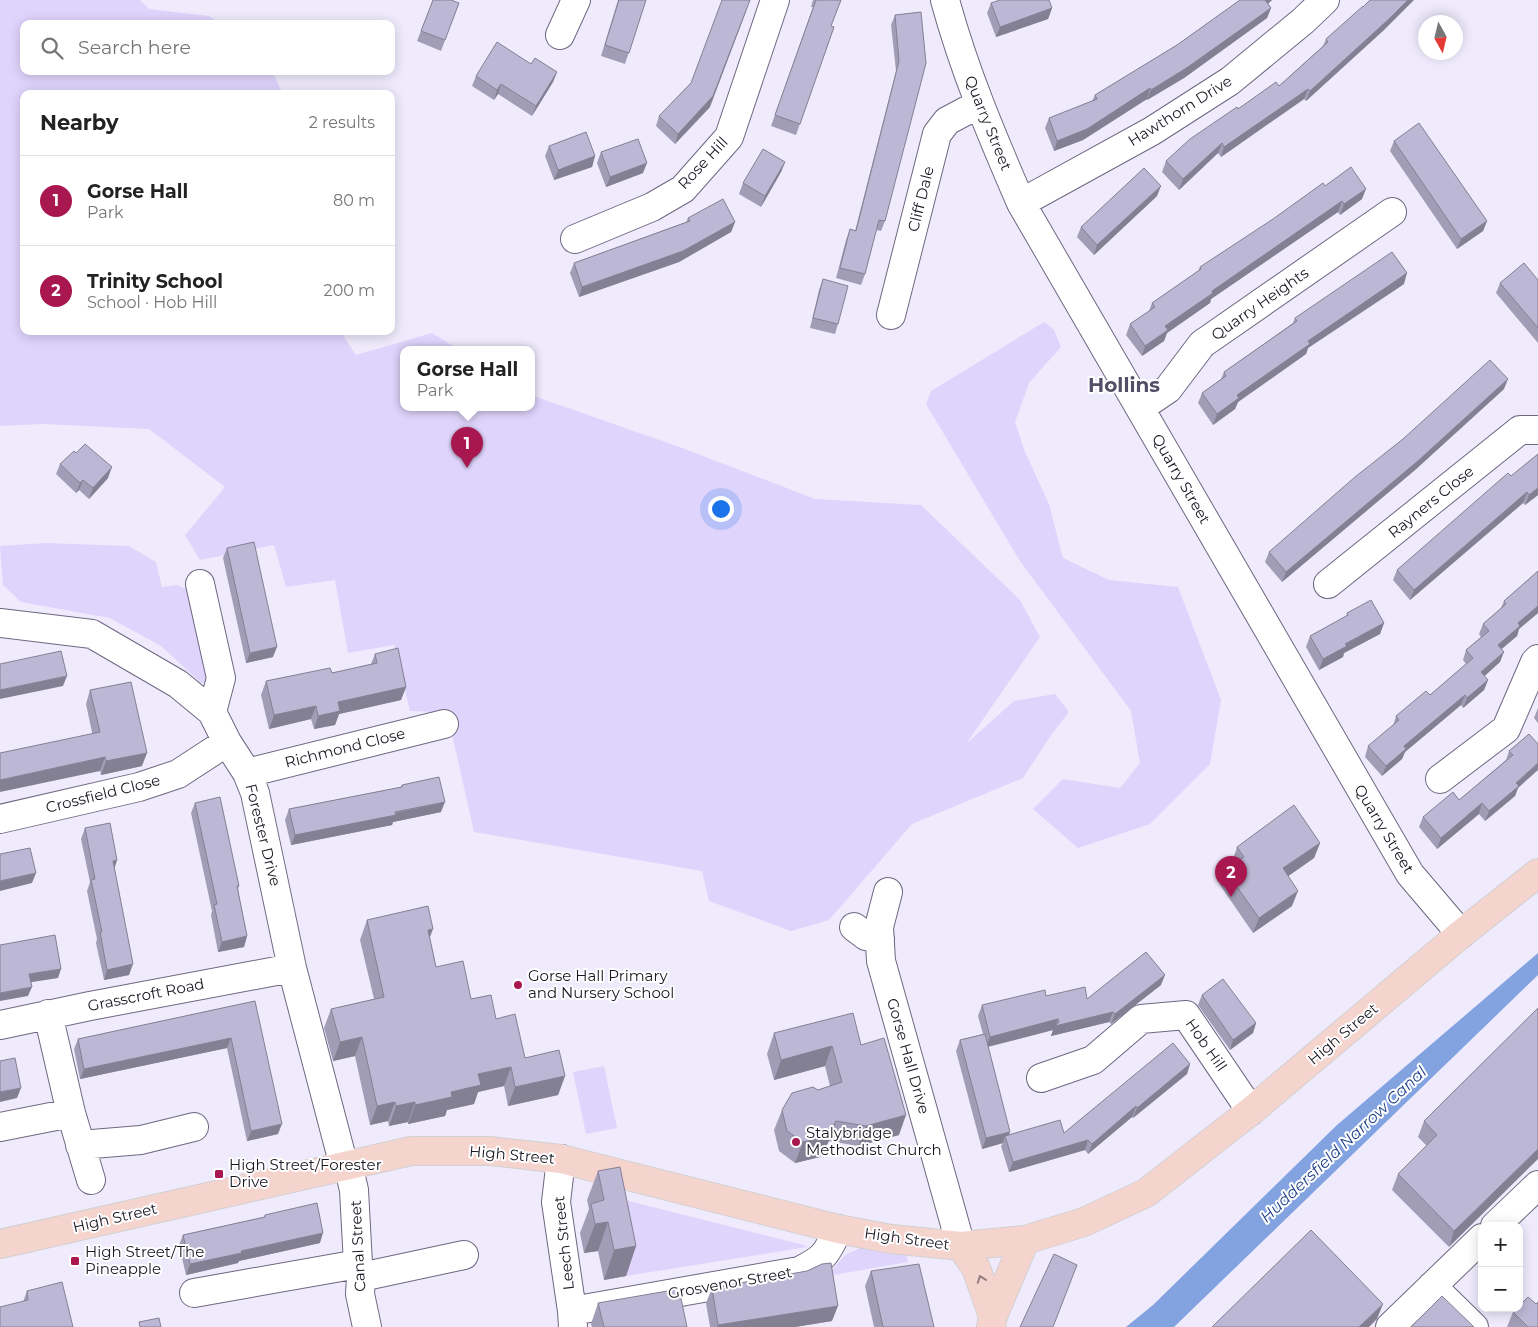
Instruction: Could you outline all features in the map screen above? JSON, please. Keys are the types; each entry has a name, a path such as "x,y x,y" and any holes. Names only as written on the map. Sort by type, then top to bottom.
{"main road":[{"name":"High Street","path":"0,1244 411,1151 490,1150 561,1159 838,1229 891,1240 961,1246 1025,1240 1084,1222 1146,1193 1251,1111 1461,934 1538,873"},
{"path":"992,1321 1025,1240"},
{"path":"961,1246 976,1268 992,1321"}],"street":[{"path":"560,35 576,0"},
{"name":"Rose Hill","path":"575,239 652,207 683,189 729,137 775,0"},
{"name":"Quarry Street","path":"946,0 956,38 979,104 1021,203 1410,874 1461,934"},
{"name":"Hawthorn Drive","path":"1021,203 1152,131 1230,81 1304,21 1325,0"},
{"name":"Cliff Dale","path":"891,315 937,134 947,121 979,104"},
{"name":"Quarry Heights","path":"1140,408 1168,389 1202,344 1392,212"},
{"name":"Rayners Close","path":"1328,584 1520,430 1538,430"},
{"path":"200,584 222,678 212,712"},
{"name":"Forester Drive","path":"0,622 92,634 178,684 212,712 255,793 292,968 346,1166"},
{"path":"1440,779 1506,729 1538,659"},
{"name":"Richmond Close","path":"246,773 444,724"},
{"name":"Crossfield Close","path":"0,819 139,787 178,774 227,742"},
{"name":"Gorse Hall Drive","path":"888,892 879,928 881,961 961,1246"},
{"path":"854,927 866,936 880,939"},
{"name":"Grasscroft Road","path":"0,1026 48,1014 292,968"},
{"path":"48,1014 71,1113 91,1180"},
{"name":"Hob Hill","path":"1041,1078 1093,1060 1142,1019 1186,1015 1251,1111"},
{"path":"0,1127 71,1113"},
{"path":"80,1144 141,1140 194,1127"},
{"name":"Leech Street","path":"561,1159 556,1202 572,1319"},
{"name":"Canal Street","path":"346,1166 354,1190 360,1294 367,1327"},
{"path":"1499,1222 1538,1185"},
{"name":"Grosvenor Street","path":"572,1319 799,1271 814,1264 828,1252 838,1229"},
{"path":"1390,1327 1478,1242"},
{"path":"194,1293 464,1255"},
{"path":"1432,1286 1474,1327"}],"shaded area":[{"path":"0,0 140,0 149,9 209,16 214,20 20,20 20,75 274,75 281,90 20,90 20,335 343,335 356,355 432,333 453,346 400,346 400,411 535,411 535,396 685,449 815,499 921,505 1020,600 1040,637 966,744 1014,701 1055,694 1069,712 1051,735 1023,778 912,824 829,920 791,931 709,901 702,871 474,832 448,716 438,712 410,711 394,645 348,653 335,580 286,587 274,545 200,560 185,535 225,487 149,429 43,424 0,426"},
{"path":"1044,322 1054,330 1061,347 1029,383 1015,422 1025,452 1049,504 1063,558 1109,580 1178,587 1221,700 1210,764 1150,824 1078,848 1033,809 1063,779 1120,788 1140,763 1131,711 1020,561 926,404 931,391"},
{"path":"46,543 129,546 156,562 162,587 177,585 193,592 209,682 201,683 161,646 110,618 21,602 3,585 0,546"},
{"path":"604,1066 617,1128 586,1134 573,1072"},
{"path":"609,1196 804,1245 807,1247 626,1276"},
{"path":"864,1246 883,1248 906,1254 908,1262 822,1277 833,1269 845,1255"}],"water":[{"name":"Huddersfield Narrow Canal","path":"1538,953 1538,975 1174,1327 1126,1327 1153,1305 1337,1125"}],"building":[{"path":"433,0 451,0 459,3 445,40 421,31"},
{"path":"619,0 646,0 629,53 605,45"},
{"path":"722,0 750,0 713,96 678,134 659,116 691,83"},
{"path":"816,0 841,0 831,26 834,27 800,124 775,115"},
{"path":"1000,0 1049,0 1052,8 1000,27 991,3"},
{"path":"1240,0 1265,0 1271,8 1188,67 1151,90 1150,88 1087,129 1057,141 1049,118 1097,99 1095,95 1177,45"},
{"path":"1370,0 1408,0 1310,91 1308,89 1224,147 1222,143 1183,179 1166,161 1190,139 1237,107 1238,109 1276,82 1279,86 1328,42 1326,39"},
{"path":"921,12 926,63 885,221 879,220 865,274 840,268 850,229 856,231 899,61 895,15"},
{"path":"497,42 531,64 535,58 557,72 536,106 501,84 497,90 476,76"},
{"path":"1419,123 1487,221 1461,239 1394,141"},
{"path":"586,132 595,156 558,170 549,146"},
{"path":"638,139 647,163 610,177 601,152"},
{"path":"763,149 785,162 765,196 743,183"},
{"path":"1351,167 1366,189 1344,204 1342,201 1212,291 1213,293 1165,326 1168,330 1145,346 1130,324 1155,307 1152,303 1201,269 1200,267 1273,219 1323,183 1325,186"},
{"path":"1144,168 1161,186 1097,245 1081,227"},
{"path":"723,199 735,222 683,251 582,287 574,263 690,221 688,218"},
{"path":"1392,252 1407,273 1308,341 1310,344 1237,395 1239,398 1217,414 1202,393 1226,376 1224,372 1297,321 1295,318"},
{"path":"1524,263 1538,280 1538,328 1500,283"},
{"path":"823,279 848,286 838,324 813,318"},
{"path":"1490,360 1508,379 1419,460 1286,572 1269,552 1355,477 1403,439"},
{"path":"85,444 112,467 93,488 83,480 80,483 60,464"},
{"path":"1538,454 1538,488 1529,495 1527,492 1414,590 1397,570 1508,473 1511,476"},
{"path":"254,542 277,647 250,653 227,548"},
{"path":"1538,571 1538,606 1518,623 1520,626 1498,645 1504,652 1481,672 1488,680 1467,698 1465,695 1404,746 1406,749 1386,766 1368,746 1399,720 1396,716 1426,691 1430,695 1473,658 1466,650 1489,631 1483,624 1506,604 1504,601"},
{"path":"1371,600 1384,623 1345,644 1347,646 1323,659 1310,636"},
{"path":"398,648 406,687 338,702 340,711 318,716 316,706 274,715 266,681 330,668 332,673 377,663 375,654"},
{"path":"61,651 67,676 0,690 0,664"},
{"path":"131,682 147,753 106,761 105,757 0,780 0,753 100,732 90,690"},
{"path":"1529,734 1538,744 1538,763 1516,783 1519,786 1489,811 1482,803 1441,838 1423,817 1453,792 1459,800 1513,755 1509,751"},
{"path":"439,777 445,802 395,812 396,815 295,835 289,809 402,787 402,785"},
{"path":"220,797 239,886 237,886 247,936 222,942 214,905 217,904 195,803"},
{"path":"1294,805 1320,843 1283,868 1298,891 1259,918 1225,870 1244,857 1237,847"},
{"path":"110,823 117,860 113,861 133,964 107,970 100,932 102,932 91,880 95,879 85,828"},
{"path":"30,848 36,873 0,881 0,854"},
{"path":"428,906 433,929 428,930 436,967 463,961 471,999 491,995 496,1019 515,1014 525,1058 559,1050 565,1076 515,1087 511,1067 478,1074 481,1085 451,1092 452,1097 415,1105 415,1102 396,1106 395,1102 377,1106 362,1037 340,1042 331,1009 384,997 367,920"},
{"path":"55,935 61,969 29,974 32,987 0,993 0,945"},
{"path":"1146,952 1165,975 1115,1014 1113,1012 1055,1026 1059,1022 1058,1019 990,1037 982,1005 1045,990 1046,996 1085,987 1087,999"},
{"path":"1223,979 1256,1023 1233,1040 1202,995"},
{"path":"255,1001 282,1124 251,1131 231,1038 84,1069 78,1039"},
{"path":"1538,1008 1538,1149 1454,1231 1398,1174 1437,1135 1424,1121"},
{"path":"853,1013 861,1045 884,1038 906,1115 866,1126 836,1121 827,1137 803,1142 787,1131 782,1110 792,1093 813,1087 818,1090 842,1082 832,1046 781,1060 774,1033"},
{"path":"985,1034 1010,1132 986,1138 960,1040"},
{"path":"1173,1043 1190,1064 1137,1108 1136,1106 1092,1144 1088,1140 1013,1162 1005,1136 1060,1120 1064,1133"},
{"path":"15,1058 21,1088 0,1092 0,1061"},
{"path":"620,1167 636,1246 614,1250 608,1222 595,1224 591,1204 604,1200 598,1171"},
{"path":"317,1203 323,1233 190,1264 183,1235 265,1217 265,1215"},
{"path":"1311,1230 1383,1304 1359,1327 1212,1327"},
{"path":"1054,1254 1077,1265 1053,1327 1020,1327"},
{"path":"831,1263 838,1306 718,1325 712,1288 807,1271 822,1264"},
{"path":"919,1264 934,1327 883,1327 871,1271"},
{"path":"62,1282 73,1327 0,1327 0,1307 28,1300 27,1291"},
{"path":"679,1289 687,1327 604,1327 598,1303"},
{"path":"1442,1296 1474,1327 1411,1327"},
{"path":"1528,1297 1536,1304 1538,1302 1538,1327 1528,1327 1513,1312 1523,1312 1523,1302"},
{"path":"159,1318 161,1327 140,1327 139,1322"}],"place":[{"name":"Gorse Hall","path":"467,468"},
{"name":"Trinity School","path":"1231,897"},
{"name":"Gorse Hall Primary and Nursery School","path":"518,985"},
{"name":"Stalybridge Methodist Church","path":"796,1142"},
{"name":"High Street/Forester Drive","path":"219,1174"},
{"name":"High Street/The Pineapple","path":"75,1261"}],"district":[{"name":"Hollins","path":"1124,385"}]}
